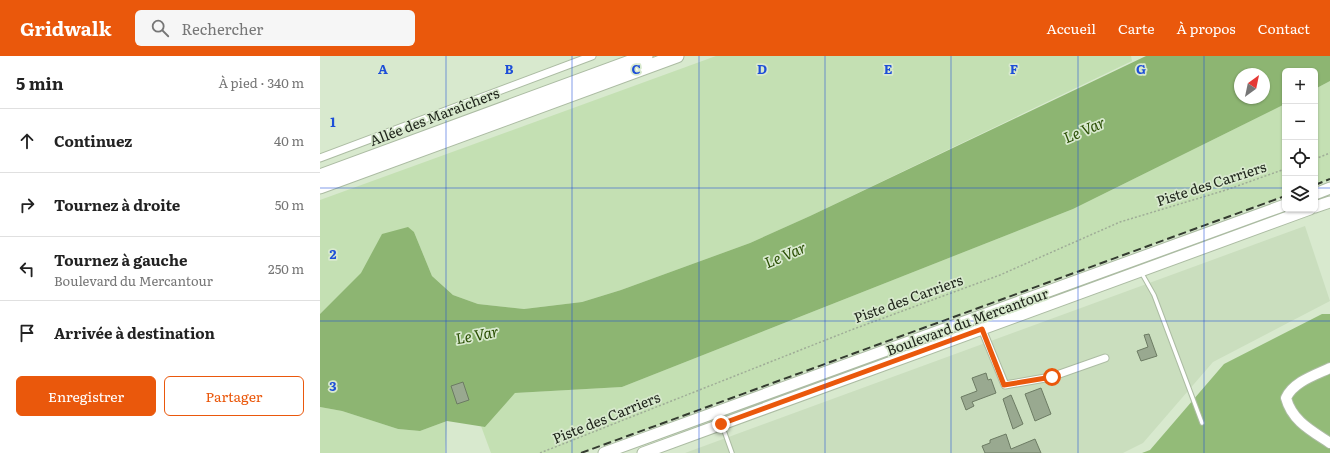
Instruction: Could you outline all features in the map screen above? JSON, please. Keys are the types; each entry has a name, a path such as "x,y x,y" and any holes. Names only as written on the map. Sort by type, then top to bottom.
{"highway":[{"path":"320,176 646,56"},
{"path":"320,187 677,56"}],"main road":[{"path":"1318,193 1330,188"},
{"path":"1318,206 1330,202"},
{"name":"Boulevard du Mercantour","path":"604,453 1282,206"},
{"name":"Boulevard du Mercantour","path":"643,453 1302,212"}],"street":[{"name":"Allée des Maraîchers","path":"320,158 592,56"},
{"path":"982,329 1004,385 1052,377 1105,358"},
{"path":"1330,368 1295,386 1286,398 1292,413 1298,421 1330,443"}],"lane":[{"path":"1140,271 1154,295 1202,423"},
{"path":"721,424 732,453"}],"path":[{"path":"1318,158 1330,154"},
{"name":"Piste des Carriers","path":"540,453 851,330 1000,275 1120,222 1226,190 1282,170"}],"shaded area":[{"path":"716,56 1131,56 1132,61 810,216 750,243 621,290 582,302 524,309 478,304 453,295 432,276 414,232 382,235 362,273 320,314 320,200"},
{"path":"1330,81 1330,179 1318,184 1318,104 1318,87"},
{"path":"1282,105 1282,197 581,453 491,453 481,426 485,427 515,393 622,387 1073,209"},
{"path":"1305,226 1330,301 1213,362 1143,443 1123,453 685,453"},
{"path":"1322,314 1330,314 1330,453 1142,453 1150,450 1224,364"},
{"path":"320,407 342,411 398,429 420,431 447,421 445,453 320,453"}],"water":[{"name":"Le Var","path":"1146,56 1330,56 1330,81 1318,87 1318,68 1282,68 1282,105 1073,209 622,387 515,393 485,427 447,421 420,431 398,429 342,411 320,407 320,314 361,273 382,234 408,227 414,232 432,276 453,295 478,304 524,309 582,302 621,290 750,243 810,216"}],"building":[{"path":"1149,334 1157,356 1141,361 1137,351 1148,347 1144,335"},
{"path":"986,373 988,380 991,379 996,393 972,402 974,406 966,410 961,397 977,391 972,378"},
{"path":"463,382 469,400 457,404 451,386"},
{"path":"1041,388 1051,414 1035,421 1025,394"},
{"path":"1011,395 1023,424 1013,429 1003,399"},
{"path":"1006,434 1011,449 1035,439 1041,453 985,453 982,446 990,443 990,440"}],"railway":[{"path":"1318,184 1330,179"},
{"path":"581,453 1282,197"}],"route":[{"path":"721,424 982,329 1004,385 1052,377"}]}
